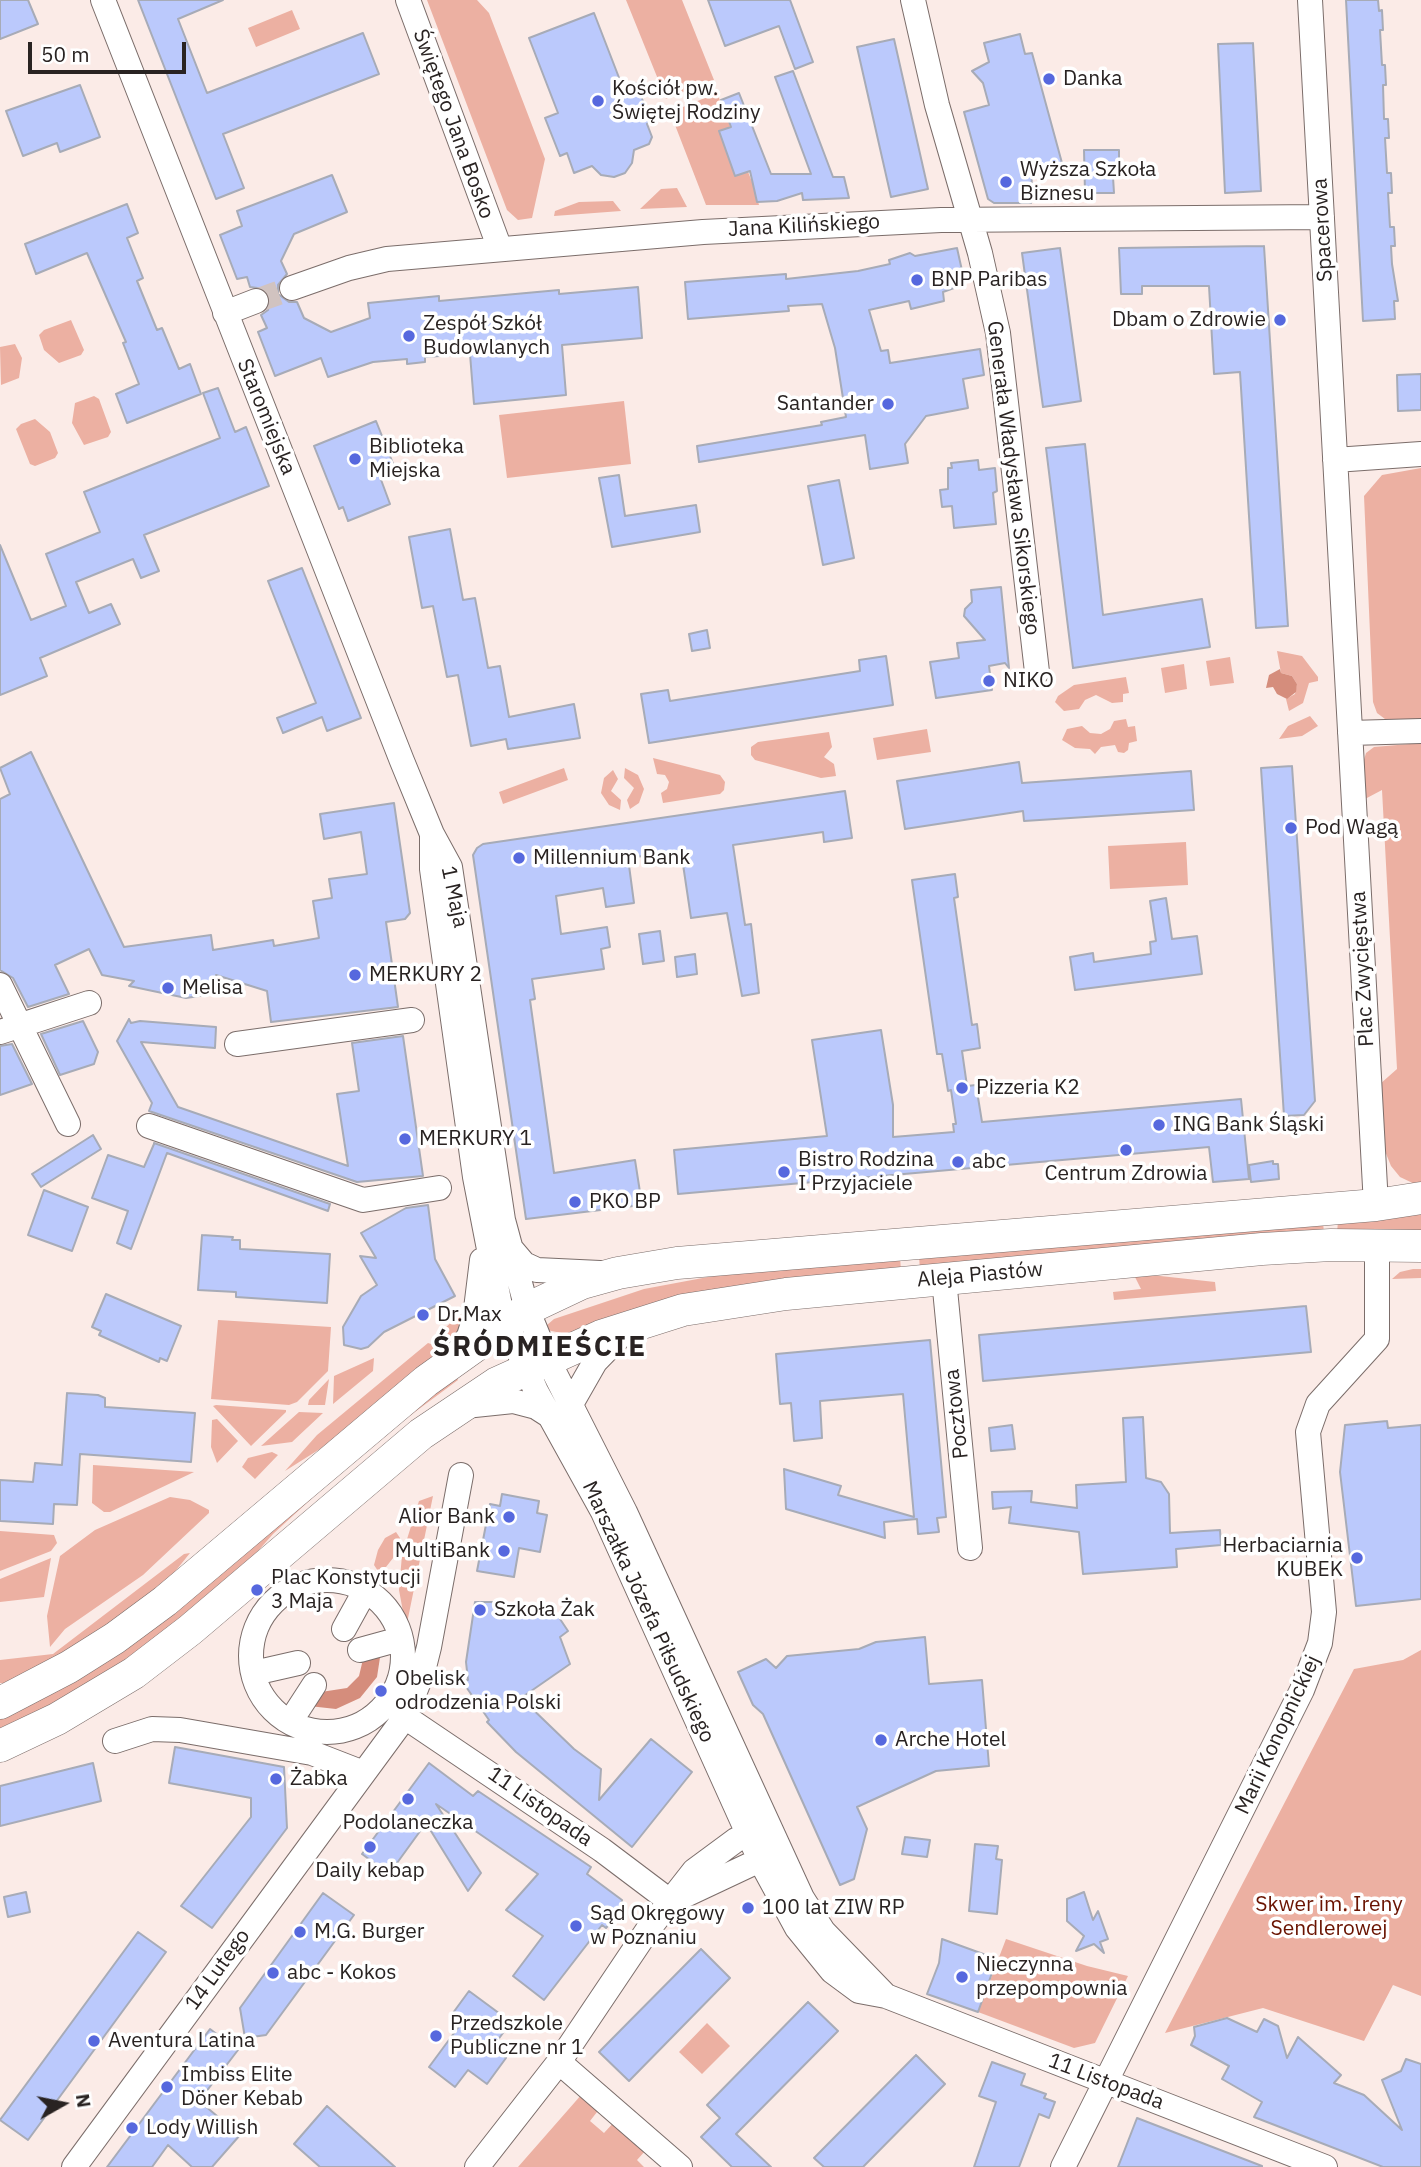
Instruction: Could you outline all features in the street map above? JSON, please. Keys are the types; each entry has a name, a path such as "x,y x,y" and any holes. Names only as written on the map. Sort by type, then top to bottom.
{"main road":[{"name":"Aleja Piastów","path":"7,1695 94,1652 164,1601 352,1441 452,1361 516,1316 570,1288 618,1273 677,1263 1376,1205 1421,1198"},
{"name":"Aleja Piastów","path":"0,1746 57,1719 134,1673 233,1594 385,1461 497,1383 536,1363 629,1327 683,1310 746,1299 1262,1249 1421,1246"}],"street":[{"path":"85,0 107,10"},
{"name":"Świętego Jana Bosko","path":"408,0 500,249"},
{"name":"Generała Władysława Sikorskiego","path":"914,0 937,106 980,253 1004,369 1037,672"},
{"name":"Spacerowa","path":"1310,0 1335,460"},
{"name":"Staromiejska","path":"107,10 432,834"},
{"name":"Jana Kilińskiego","path":"292,288 370,262 771,227 970,220 1322,217"},
{"path":"225,313 256,301"},
{"path":"1335,460 1421,454"},
{"name":"Plac Zwycięstwa","path":"1335,460 1376,1205"},
{"path":"1350,733 1421,731"},
{"name":"1 Maja","path":"432,834 450,867 456,891 496,1239 516,1316 536,1363"},
{"path":"0,985 10,1029 68,1124"},
{"path":"10,1029 89,1003"},
{"path":"237,1044 412,1020"},
{"path":"149,1126 363,1200 439,1188"},
{"name":"1 Maja","path":"452,1361 464,1345 475,1317 496,1239"},
{"name":"Aleja Piastów","path":"496,1239 524,1264 537,1270 618,1273"},
{"name":"Marii Konopnickiej","path":"1063,2167 1303,1690 1321,1643 1324,1612 1308,1432 1318,1404 1377,1339 1377,1246"},
{"name":"Pocztowa","path":"944,1279 970,1548"},
{"path":"465,1406 513,1401 560,1410 595,1362 629,1327"},
{"name":"Marszałka Józefa Piłsudskiego","path":"536,1363 560,1410 603,1512 760,1860"},
{"name":"Marszałka Józefa Piłsudskiego","path":"560,1410 631,1523 775,1838"},
{"path":"115,1741 167,1728 312,1753 361,1772 405,1717 429,1647 460,1475"},
{"path":"324,1580 345,1583 365,1591 386,1609 400,1639 402,1662 397,1684 386,1703 370,1718 351,1728 330,1732 310,1730 290,1722 269,1704 254,1673 251,1653 255,1633 264,1614 284,1594 303,1584 324,1580"},
{"path":"344,1629 365,1591"},
{"path":"360,1650 400,1639"},
{"path":"254,1673 298,1663"},
{"path":"290,1722 314,1685"},
{"name":"11 Listopada","path":"405,1717 602,1850 671,1902"},
{"name":"14 Lutego","path":"74,2167 361,1772"},
{"path":"477,2167 559,2062 648,1931 694,1871 725,1846 749,1835 775,1838 760,1860 671,1902"},
{"name":"11 Listopada","path":"775,1838 814,1917 886,1996"},
{"name":"11 Listopada","path":"760,1860 796,1928 832,1971 859,1991 886,1996 1325,2167"},
{"path":"559,2062 680,2167"}],"green space":[{"path":"427,0 477,0 489,13 545,159 532,218 518,220 507,210"},
{"path":"626,0 682,0 714,80 666,99"},
{"path":"292,10 300,29 256,47 248,28"},
{"path":"717,93 759,205 706,205 675,125 683,107"},
{"path":"677,188 687,207 640,209 661,189"},
{"path":"613,201 621,211 554,216 555,211 579,202"},
{"path":"71,320 84,350 81,355 59,363 44,350 39,335 44,330"},
{"path":"15,344 22,358 19,378 1,385 0,347"},
{"path":"94,396 99,399 111,432 108,437 84,445 72,423 75,403"},
{"path":"624,401 631,464 507,478 499,415"},
{"path":"35,419 50,432 58,453 55,458 35,466 30,464 16,429"},
{"path":"1421,468 1421,719 1385,719 1377,713 1373,702 1364,496 1382,475"},
{"path":"1277,651 1302,656 1318,677 1318,681 1309,683 1303,703 1289,711 1286,699 1295,694 1297,684 1292,676 1281,673"},
{"path":"1230,657 1234,683 1210,686 1206,661"},
{"path":"1184,664 1187,689 1165,693 1161,668"},
{"path":"1126,677 1129,693 1123,694 1123,702 1112,703 1096,695 1085,700 1079,709 1064,711 1055,702 1058,696 1074,685"},
{"path":"1310,716 1318,726 1302,736 1279,739 1288,726"},
{"path":"1126,719 1128,727 1135,726 1137,741 1129,743 1128,750 1124,753 1118,752 1115,745 1101,747 1095,754 1090,749 1075,748 1062,740 1067,729 1082,726 1090,733 1101,734 1110,729 1114,721"},
{"path":"927,729 931,752 877,760 873,738"},
{"path":"829,732 832,747 824,757 834,764 836,776 821,778 755,760 751,755 751,747 758,742"},
{"path":"1421,743 1421,1187 1400,1177 1391,1166 1385,1151 1380,1084 1397,1069 1382,790 1365,799 1363,763 1366,753 1374,747"},
{"path":"653,758 720,775 725,782 724,790 720,794 663,803 661,793 667,789 669,782 665,775 657,774"},
{"path":"564,768 568,780 503,804 499,792"},
{"path":"625,768 638,775 644,789 639,803 630,809 627,800 634,788 624,778"},
{"path":"613,770 618,779 611,791 621,800 620,810 609,805 601,793 604,778"},
{"path":"1186,842 1188,885 1110,889 1108,846"},
{"path":"1421,1213 1421,1235 1337,1233 1338,1221"},
{"path":"1323,1221 1324,1234 920,1270 919,1256"},
{"path":"900,1256 901,1272 617,1317 566,1334 547,1330 547,1325 554,1319 644,1289 724,1274"},
{"path":"1421,1269 1421,1278 1392,1279 1400,1272"},
{"path":"1133,1273 1215,1282 1216,1291 1114,1300 1113,1292 1141,1289"},
{"path":"471,1305 452,1343 446,1335 446,1327"},
{"path":"218,1320 331,1327 328,1371 297,1402 289,1405 211,1399"},
{"path":"428,1343 434,1345 441,1355 331,1442 285,1471 317,1435"},
{"path":"374,1358 373,1371 333,1404 334,1376"},
{"path":"455,1375 458,1380 369,1446 273,1534 235,1577 131,1662 0,1735 0,1715"},
{"path":"329,1379 325,1405 308,1405 309,1400"},
{"path":"213,1406 286,1412 251,1446"},
{"path":"299,1412 323,1413 292,1442 261,1446"},
{"path":"217,1419 238,1441 217,1463 211,1447 212,1420"},
{"path":"272,1452 278,1455 255,1479 242,1467 248,1458"},
{"path":"93,1465 194,1472 110,1512 104,1512 92,1503"},
{"path":"433,1496 406,1628 399,1590 402,1555 419,1501"},
{"path":"170,1497 190,1500 209,1510 209,1513 143,1575 65,1629 50,1647 47,1616 60,1556 95,1530"},
{"path":"0,1531 54,1535 57,1543 51,1551 0,1571"},
{"path":"396,1532 400,1538 397,1553 386,1567 378,1571 374,1565 378,1550 385,1538"},
{"path":"190,1553 161,1589 86,1644 6,1683 0,1683 0,1660 53,1654 184,1554"},
{"path":"51,1558 44,1597 0,1602 0,1579"},
{"name":"Skwer im. Ireny Sendlerowej","path":"1421,1650 1421,1996 1393,1985 1364,2041 1263,2008 1165,2033 1354,1669 1403,1660"},
{"path":"1006,1939 1087,1966 1128,1976 1095,2043 1074,2048 978,2012"},
{"path":"707,2023 730,2046 702,2074 679,2052"},
{"path":"582,2094 597,2106 597,2112 590,2121 604,2133 615,2121 646,2150 637,2160 644,2167 518,2167"}],"shaded area":[{"path":"1280,669 1281,673 1292,676 1297,684 1296,692 1287,699 1277,694 1273,687 1266,688 1269,675"},
{"path":"381,1651 377,1677 360,1698 336,1709 309,1706 321,1692 347,1688 359,1676 364,1655"}],"building":[{"path":"0,0 28,0 38,24 0,39"},
{"path":"138,0 223,0 178,19 207,93 363,33 379,74 223,134 244,188 216,199"},
{"path":"708,0 790,0 813,62 795,69 779,26 725,46"},
{"path":"1346,0 1378,0 1379,11 1382,10 1383,30 1380,30 1386,85 1383,85 1384,119 1388,119 1389,138 1385,138 1387,173 1391,173 1392,193 1388,193 1390,227 1394,227 1395,246 1391,246 1398,301 1394,301 1395,319 1363,321"},
{"name":"Kościół pw. Świętej Rodziny","path":"594,13 623,88 636,83 651,122 647,124 652,137 649,144 634,150 632,163 625,173 614,177 601,175 592,166 574,173 567,153 560,156 545,118 558,113 529,38"},
{"path":"1020,34 1025,54 1032,53 1062,163 1032,171 1031,203 994,203 988,199 964,112 989,105 983,83 972,71 989,62 984,43"},
{"path":"894,39 928,189 891,197 857,47"},
{"path":"1253,43 1261,191 1225,193 1218,44"},
{"path":"793,71 833,177 844,177 849,198 803,200 802,193 777,201 757,202 750,171 735,176 719,131 731,127 721,100 739,93 771,174 811,174 775,77"},
{"path":"80,85 100,137 60,152 57,143 23,156 6,111"},
{"path":"1084,150 1119,150 1119,177 1113,177 1114,193 1085,193"},
{"path":"332,175 347,212 294,234 281,261 287,274 278,285 278,294 289,302 297,302 304,318 331,332 370,318 368,303 439,296 439,301 559,290 559,294 638,287 642,338 562,345 566,395 474,404 470,354 425,357 425,362 407,364 407,359 373,362 328,377 321,358 275,376 258,332 267,328 261,315 268,310 270,296 265,289 250,287 247,277 237,279 220,235 242,226 237,211"},
{"path":"127,204 138,233 127,238 143,278 137,281 157,330 162,328 179,369 190,364 201,394 127,423 116,394 139,384 123,343 126,342 87,253 36,274 25,244"},
{"path":"1264,246 1288,626 1256,628 1240,372 1214,374 1209,286 1142,286 1142,294 1121,294 1119,248"},
{"path":"957,248 965,284 943,292 944,301 911,309 909,301 869,310 881,351 888,350 890,363 980,349 984,375 963,379 968,408 926,416 905,444 908,463 870,469 865,435 699,462 697,446 822,425 821,422 846,417 835,348 822,304 788,306 789,311 688,319 685,282 786,274 786,279 858,271 890,264 889,260 910,253 915,256"},
{"path":"1060,248 1081,401 1043,407 1022,253"},
{"path":"1421,374 1421,410 1398,411 1397,375"},
{"path":"218,388 235,432 246,427 269,486 144,535 159,571 141,578 133,559 76,582 89,613 111,604 120,624 40,658 47,676 0,695 0,545 31,620 66,606 46,554 100,532 84,492 220,438 203,393"},
{"name":"Biblioteka Miejska","path":"376,421 396,471 380,477 390,504 348,521 343,507 339,509 314,446"},
{"path":"1085,444 1103,615 1202,599 1210,647 1073,668 1046,448"},
{"path":"978,460 979,470 995,468 997,491 993,493 996,524 954,528 952,506 942,507 940,490 948,489 948,468 952,468 951,463"},
{"path":"619,475 625,516 696,505 700,532 612,547 599,478"},
{"path":"839,480 854,558 823,565 808,486"},
{"path":"450,529 463,600 475,598 488,668 500,666 509,717 574,704 580,738 508,749 506,739 471,746 458,675 447,677 433,606 422,608 409,537"},
{"path":"302,568 361,718 327,731 322,717 283,733 277,718 316,703 268,581"},
{"path":"1001,587 1009,668 1005,663 989,666 992,690 936,698 930,662 959,658 957,643 985,640 964,616 965,609 972,602 971,590"},
{"path":"707,630 710,648 692,651 689,634"},
{"path":"886,656 893,705 649,743 641,694 668,690 670,701 860,671 859,660"},
{"path":"31,752 124,947 211,935 213,950 273,940 274,946 319,938 313,901 332,898 329,879 367,874 361,832 324,839 320,814 394,803 410,913 405,919 386,922 398,1007 271,1022 267,991 216,975 219,993 186,998 129,986 134,981 102,975 89,949 55,965 69,994 28,1007 13,978 0,970 0,799 10,794 0,768"},
{"path":"1019,762 1022,783 1191,771 1194,810 1024,821 1023,811 905,829 897,781"},
{"path":"1292,766 1315,1101 1304,1115 1284,1116 1261,768"},
{"path":"845,791 852,838 824,842 823,832 733,845 745,925 751,924 759,993 742,996 727,913 691,918 681,851 628,858 634,903 606,907 603,888 556,896 561,934 607,927 610,947 601,949 604,969 532,979 535,999 530,1000 554,1173 635,1160 642,1205 526,1219 473,855 477,848 483,844"},
{"path":"955,874 958,897 954,898 972,1025 977,1024 980,1048 962,1051 967,1086 976,1085 982,1122 1241,1099 1249,1179 1213,1182 1209,1147 678,1194 674,1150 827,1136 812,1040 881,1030 893,1105 893,1137 954,1132 953,1124 956,1124 951,1090 948,1091 942,1054 937,1054 912,880"},
{"path":"1166,898 1172,939 1197,936 1202,974 1075,990 1070,957 1093,953 1094,962 1151,954 1150,942 1156,941 1150,901"},
{"path":"660,931 664,961 643,964 639,934"},
{"path":"695,954 697,974 677,977 675,957"},
{"path":"129,1019 131,1023 140,1021 216,1027 215,1048 141,1042 178,1107 348,1166 337,1094 359,1091 352,1043 403,1036 423,1176 357,1182 149,1111 152,1103 117,1041"},
{"path":"83,1021 98,1052 94,1064 60,1075 41,1034"},
{"path":"12,1044 32,1084 0,1095 0,1046"},
{"path":"93,1135 101,1149 41,1187 32,1174"},
{"path":"154,1143 330,1204 328,1211 167,1153 131,1249 117,1243 128,1211 92,1198 108,1155 144,1167"},
{"path":"1273,1161 1273,1164 1278,1164 1279,1179 1251,1182 1249,1165"},
{"path":"44,1190 88,1207 72,1251 28,1235"},
{"path":"428,1205 435,1259 455,1296 384,1332 368,1347 361,1349 344,1345 343,1327 361,1296 377,1285 360,1256 376,1258 361,1233 406,1208"},
{"path":"202,1235 233,1237 232,1240 240,1240 240,1249 330,1254 327,1303 236,1297 236,1292 198,1290"},
{"path":"106,1294 181,1326 167,1361 160,1358 159,1362 99,1335 101,1331 92,1327"},
{"path":"1306,1306 1311,1352 983,1381 979,1335"},
{"path":"930,1340 946,1517 937,1518 939,1532 918,1534 917,1519 884,1522 885,1538 786,1509 784,1469 841,1486 838,1495 914,1517 903,1394 820,1401 822,1438 794,1441 791,1403 780,1404 776,1354"},
{"path":"67,1393 98,1395 105,1398 105,1407 195,1413 191,1462 80,1454 77,1505 54,1504 53,1524 0,1521 0,1480 33,1482 35,1463 62,1465"},
{"path":"1143,1417 1146,1478 1161,1482 1169,1494 1170,1533 1220,1530 1221,1545 1176,1549 1177,1567 1083,1574 1079,1532 1009,1523 1011,1507 993,1509 992,1492 1032,1491 1031,1502 1077,1508 1076,1485 1126,1482 1123,1418"},
{"path":"1387,1421 1388,1428 1421,1425 1421,1599 1356,1606 1340,1472 1345,1425"},
{"path":"1012,1425 1015,1449 991,1451 989,1428"},
{"path":"502,1494 539,1501 537,1513 547,1515 540,1552 519,1548 514,1577 477,1571 490,1504 500,1506"},
{"path":"475,1602 500,1602 508,1608 507,1612 543,1603 554,1610 568,1631 560,1637 570,1664 521,1698 574,1749 601,1769 599,1800 651,1739 692,1772 632,1847 516,1752 487,1722 489,1720 462,1681 468,1680 466,1662"},
{"name":"Arche Hotel","path":"925,1637 929,1684 982,1680 989,1766 936,1771 857,1807 867,1829 854,1879 840,1885 763,1714 753,1705 738,1672 766,1659 776,1668 787,1656 859,1649 876,1642"},
{"path":"175,1747 284,1767 287,1828 212,1928 181,1906 251,1817 251,1798 169,1783"},
{"path":"93,1763 101,1801 0,1826 0,1786"},
{"path":"429,1763 473,1796 478,1791 591,1867 587,1874 622,1900 620,1912 606,1928 602,1925 544,2000 513,1976 543,1936 506,1910 538,1874 436,1804 481,1873 468,1891 426,1823 389,1874 362,1854"},
{"path":"905,1837 930,1840 927,1857 902,1854"},
{"path":"975,1844 998,1846 996,1859 1002,1860 997,1914 969,1911"},
{"path":"26,1892 30,1912 8,1917 4,1897"},
{"path":"1084,1892 1093,1920 1098,1911 1108,1939 1100,1942 1104,1953 1094,1944 1076,1951 1084,1936 1067,1921 1067,1899"},
{"path":"323,1893 354,1915 266,2035 245,2038 240,2008"},
{"path":"138,1932 166,1952 28,2140 0,2120"},
{"name":"Nieczynna przepompownia","path":"942,1939 997,1959 978,2012 927,1994 939,1963"},
{"path":"701,1949 730,1978 629,2081 599,2052"},
{"path":"469,1991 511,2022 492,2048 506,2058 487,2084 468,2070 455,2087 429,2067 460,2025 450,2017"},
{"path":"808,2002 838,2031 736,2134 771,2167 732,2167 701,2137 720,2118 707,2105"},
{"path":"1227,2018 1257,2032 1264,2019 1278,2026 1287,2058 1298,2037 1341,2075 1334,2083 1364,2095 1402,2130 1382,2080 1401,2071 1406,2059 1421,2064 1421,2167 1383,2167 1254,2117 1262,2102 1222,2079 1229,2066 1191,2045 1195,2036 1194,2027"},
{"path":"210,2029 238,2050 199,2101 240,2135 212,2167 192,2167 168,2145 152,2167 107,2167"},
{"path":"916,2055 945,2084 863,2167 824,2167 814,2158"},
{"path":"992,2062 1025,2074 1021,2085 1046,2094 1044,2098 1055,2102 1049,2118 1039,2114 1019,2167 974,2167 996,2102 979,2096"},
{"path":"327,2106 395,2167 320,2167 294,2144"},
{"path":"1137,2118 1262,2166 1262,2167 1118,2167"}],"tunnel":[{"path":"256,301 292,288"}],"place":[{"name":"Danka","path":"1049,79"},
{"name":"Kościół pw. Świętej Rodziny","path":"598,101"},
{"name":"Wyższa Szkoła Biznesu","path":"1006,182"},
{"name":"BNP Paribas","path":"917,280"},
{"name":"Dbam o Zdrowie","path":"1280,320"},
{"name":"Zespół Szkół Budowlanych","path":"409,336"},
{"name":"Santander","path":"888,404"},
{"name":"Biblioteka Miejska","path":"355,459"},
{"name":"NIKO","path":"989,681"},
{"name":"Pod Wagą","path":"1291,828"},
{"name":"Millennium Bank","path":"519,858"},
{"name":"MERKURY 2","path":"355,975"},
{"name":"Melisa","path":"168,988"},
{"name":"Pizzeria K2","path":"962,1088"},
{"name":"ING Bank Śląski","path":"1159,1125"},
{"name":"MERKURY 1","path":"405,1139"},
{"name":"Centrum Zdrowia","path":"1126,1150"},
{"name":"abc","path":"958,1162"},
{"name":"Bistro Rodzina I Przyjaciele","path":"784,1172"},
{"name":"PKO BP","path":"575,1202"},
{"name":"Dr.Max","path":"423,1315"},
{"name":"Alior Bank","path":"509,1517"},
{"name":"MultiBank","path":"504,1551"},
{"name":"Herbaciarnia KUBEK","path":"1357,1558"},
{"name":"Plac Konstytucji 3 Maja","path":"257,1590"},
{"name":"Szkoła Żak","path":"480,1610"},
{"name":"Obelisk odrodzenia Polski","path":"381,1691"},
{"name":"Arche Hotel","path":"881,1740"},
{"name":"Żabka","path":"276,1779"},
{"name":"Podolaneczka","path":"408,1799"},
{"name":"Daily kebap","path":"370,1847"},
{"name":"100 lat ZIW RP","path":"748,1908"},
{"name":"Sąd Okręgowy w Poznaniu","path":"576,1926"},
{"name":"M.G. Burger","path":"300,1932"},
{"name":"abc - Kokos","path":"273,1973"},
{"name":"Nieczynna przepompownia","path":"962,1977"},
{"name":"Przedszkole Publiczne nr 1","path":"436,2036"},
{"name":"Aventura Latina","path":"94,2041"},
{"name":"Imbiss Elite Döner Kebab","path":"167,2087"},
{"name":"Lody Willish","path":"132,2128"}],"district":[{"name":"ŚRÓDMIEŚCIE","path":"540,1348"}]}
